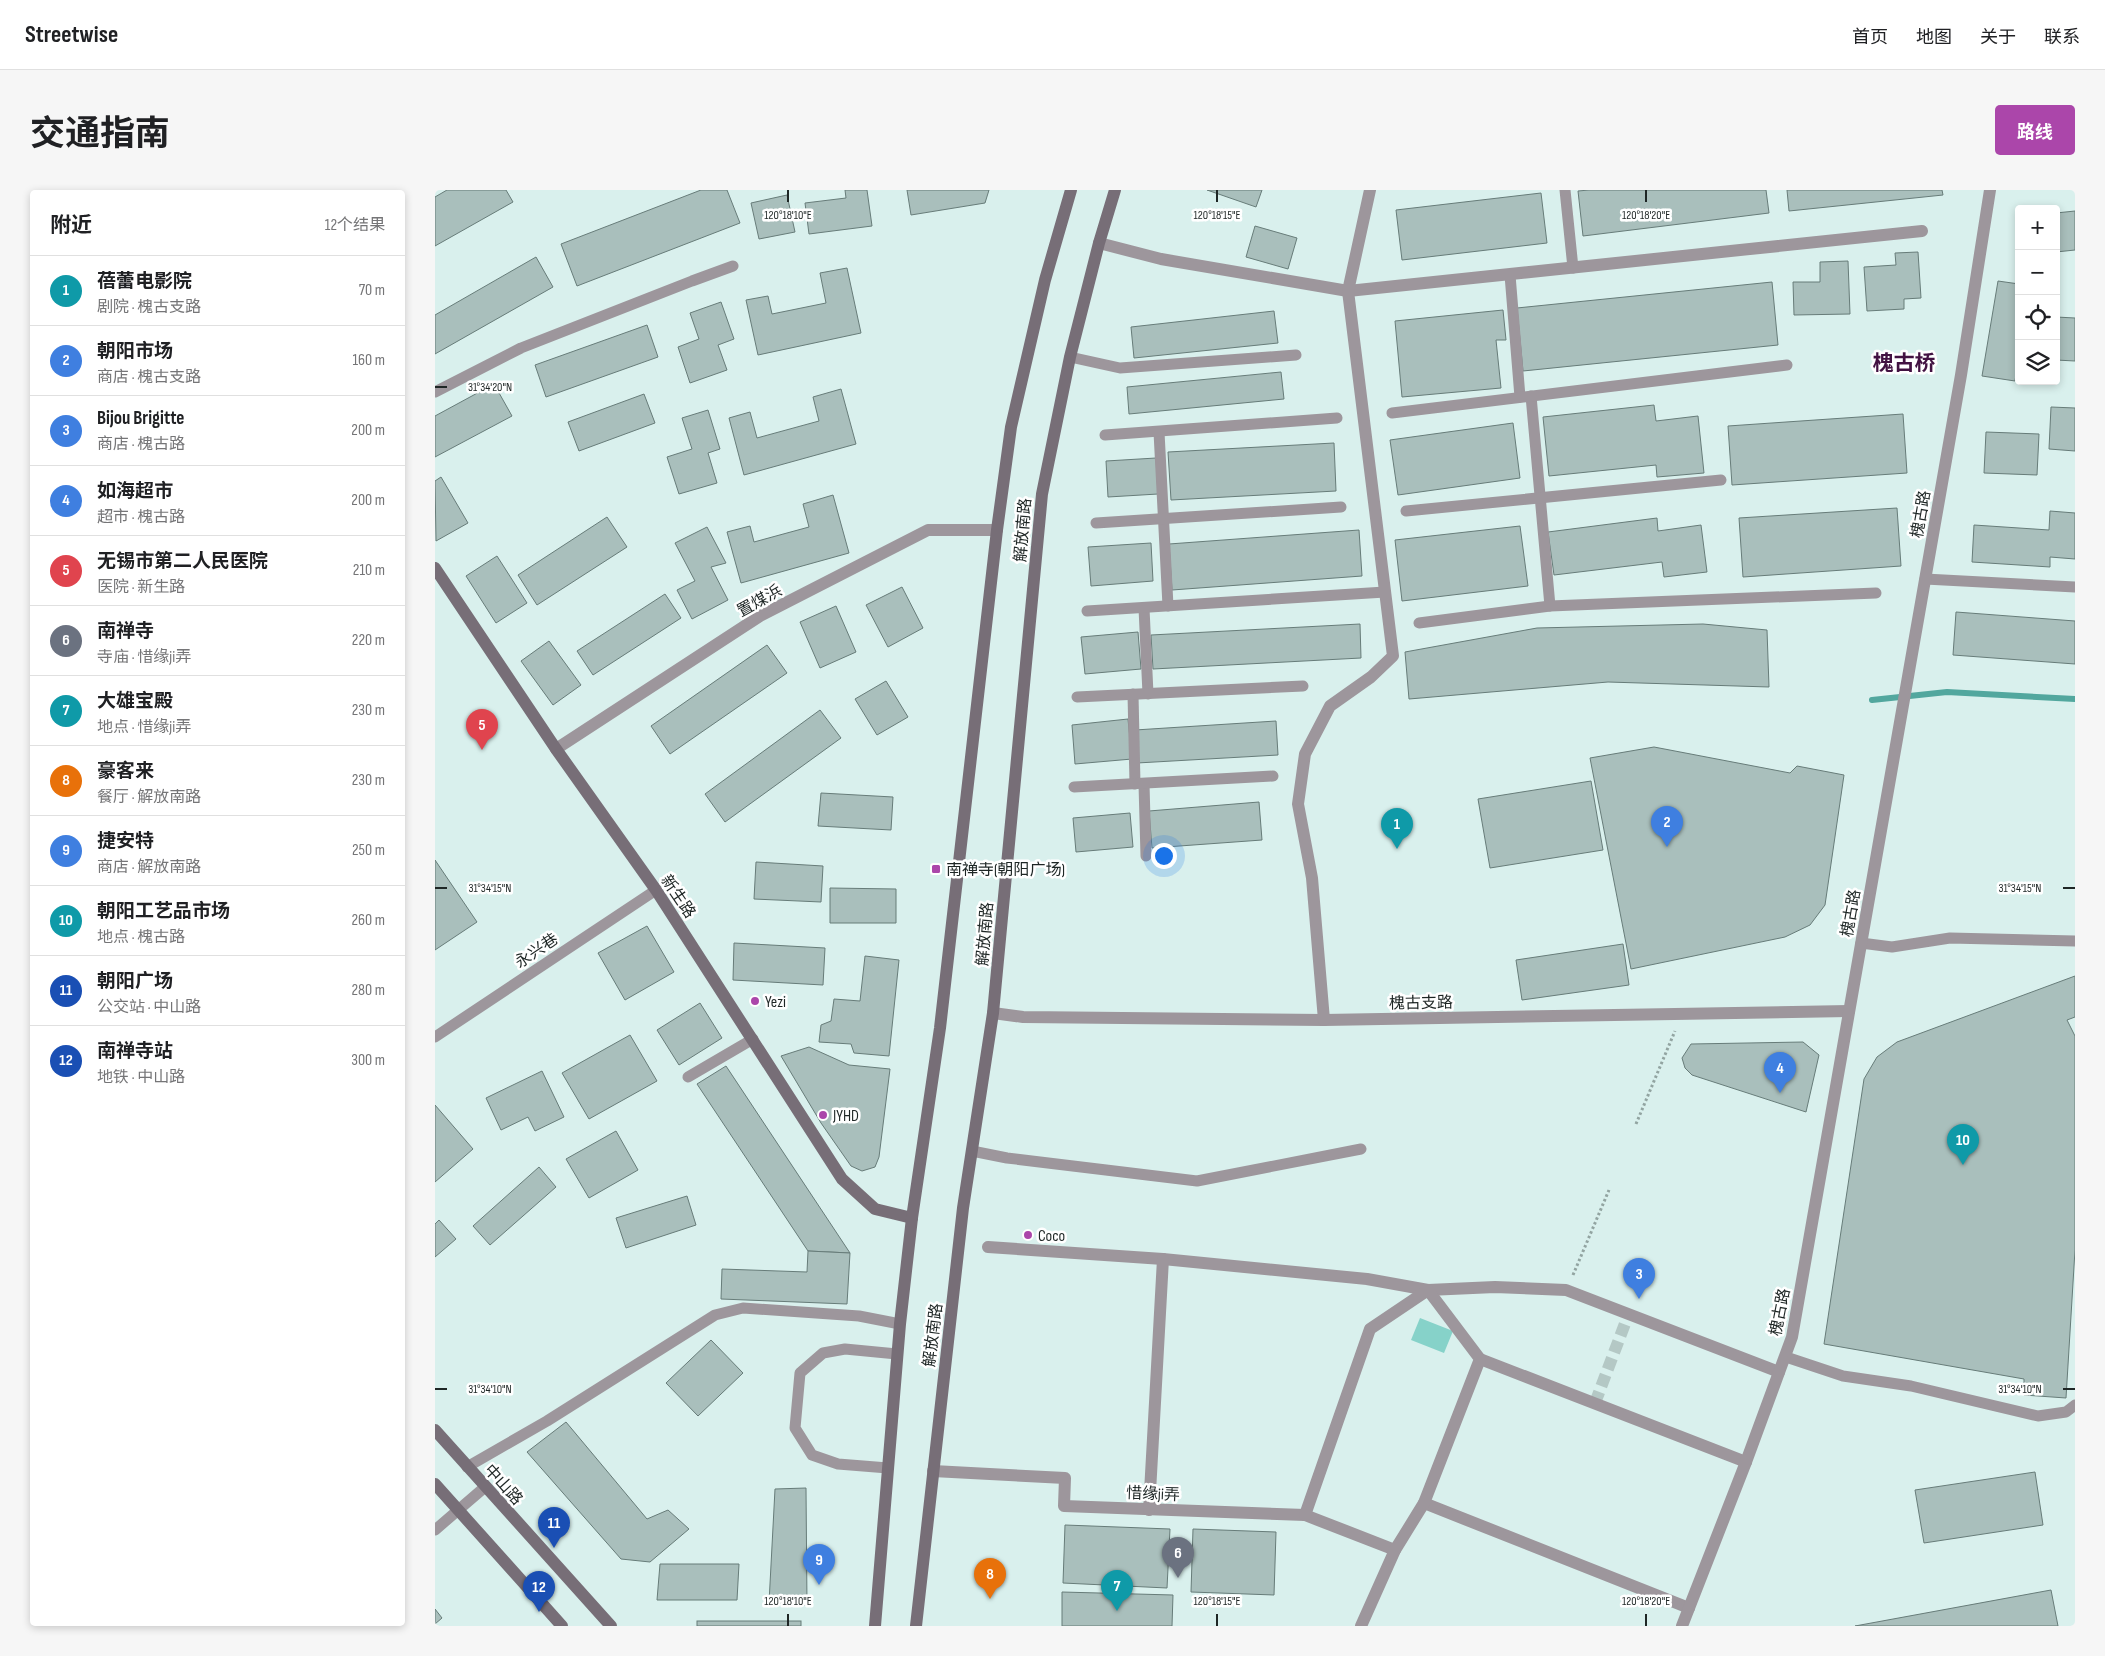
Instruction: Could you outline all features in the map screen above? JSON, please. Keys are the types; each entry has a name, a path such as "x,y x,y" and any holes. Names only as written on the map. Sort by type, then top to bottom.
{"main road":[{"name":"解放南路","path":"875,1626 897,1354 912,1218 940,1028 997,530 1011,427 1045,280 1071,190"},
{"name":"解放南路","path":"916,1626 963,1208 993,1013 1042,494 1070,357 1099,243 1115,190"},
{"name":"新生路","path":"435,568 555,749 656,890 842,1179 875,1209 912,1218"},
{"name":"中山路","path":"435,1430 611,1626"},
{"path":"435,1484 562,1626"}],"street":[{"path":"1324,1020 1312,878 1298,804 1305,754 1330,706 1371,677 1393,656 1348,291 1371,190"},
{"name":"槐古路","path":"1681,1626 1746,1462 1786,1356 1794,1327 1961,375 1990,190"},
{"path":"1099,243 1161,259 1348,291 1922,232"},
{"name":"置煤浜","path":"555,749 760,616 928,530 997,530"},
{"name":"槐古支路","path":"993,1013 1023,1017 1324,1020 1849,1011"},
{"path":"988,1247 1163,1259 1367,1279 1428,1290 1495,1287 1566,1290 1779,1372"},
{"path":"1149,1510 1163,1259"},
{"path":"1428,1290 1480,1359 1746,1462"},
{"path":"1305,1515 1370,1329 1428,1290"},
{"path":"1361,1626 1395,1550 1424,1503 1480,1359"},
{"name":"惜缘ji弄","path":"933,1471 1065,1478 1064,1506 1305,1515 1395,1550"},
{"path":"1424,1503 1689,1608"}],"lane":[{"path":"1565,190 1573,268"},
{"path":"435,392 521,348 692,280 733,266"},
{"path":"1510,275 1539,498 1550,606"},
{"path":"1070,357 1120,368 1296,355"},
{"path":"1392,413 1787,365"},
{"path":"1105,435 1337,418"},
{"path":"1159,432 1168,606"},
{"path":"1406,512 1721,480"},
{"path":"1097,523 1341,507"},
{"path":"1925,579 2075,587"},
{"path":"1087,611 1385,592"},
{"path":"1419,623 1550,606 1877,593"},
{"path":"1144,608 1148,694"},
{"path":"1077,697 1303,686"},
{"path":"1133,694 1139,784 1147,856"},
{"path":"1074,788 1273,776"},
{"name":"永兴巷","path":"435,1038 656,890"},
{"path":"1861,943 1892,947 1950,938 2075,941"},
{"path":"688,1077 753,1039"},
{"path":"972,1151 1007,1158 1197,1181 1361,1149"},
{"path":"467,1467 547,1422 715,1315 743,1308 859,1316 900,1324"},
{"path":"888,1468 838,1464 812,1455 795,1428 800,1373 823,1353 845,1349 897,1354"},
{"path":"1786,1356 1843,1376 1911,1386 2038,1416 2066,1412 2075,1405"},
{"path":"435,1530 485,1487"}],"path":[{"path":"1636,1124 1681,1014"},
{"path":"1566,1290 1609,1190"}],"shaded area":[{"path":"1420,1318 1453,1331 1444,1353 1411,1340"}],"building":[{"path":"447,190 506,190 513,202 435,246 435,197"},
{"path":"701,190 727,190 740,223 577,286 561,244"},
{"path":"845,190 867,190 872,226 809,234 805,203 846,198"},
{"path":"907,190 989,190 985,203 911,215"},
{"path":"1207,190 1262,190 1256,207"},
{"path":"1766,190 1769,213 1583,236 1578,191"},
{"path":"1787,190 1942,190 1943,195 1789,211"},
{"path":"1541,193 1547,243 1402,260 1396,210"},
{"path":"787,195 795,232 759,239 751,203"},
{"path":"2075,211 2075,250 2060,252 2060,213"},
{"path":"1255,226 1297,238 1288,269 1246,257"},
{"path":"1918,252 1921,298 1904,299 1904,309 1867,311 1864,267 1896,265 1895,253"},
{"path":"536,257 553,287 435,354 435,315"},
{"path":"1848,261 1850,314 1794,315 1793,282 1820,282 1820,262"},
{"path":"847,268 861,333 758,355 746,300 768,296 772,314 826,303 820,273"},
{"path":"1998,281 2015,283 2015,381 1982,376"},
{"path":"1772,282 1778,345 1523,371 1517,308"},
{"path":"721,302 734,339 718,345 727,370 690,383 678,347 699,339 690,313"},
{"path":"1503,310 1506,340 1496,340 1501,388 1402,397 1395,321"},
{"path":"1274,311 1278,343 1134,358 1131,327"},
{"path":"2060,317 2075,318 2075,361 2060,360"},
{"path":"647,325 658,357 546,397 535,365"},
{"path":"1281,372 1284,399 1129,414 1127,387"},
{"path":"494,384 512,416 435,457 435,416"},
{"path":"841,389 856,444 744,475 729,418 750,412 757,438 819,421 813,397"},
{"path":"644,394 655,423 579,451 568,422"},
{"path":"1654,405 1656,421 1698,416 1704,473 1657,477 1656,465 1549,476 1543,417"},
{"path":"2051,407 2075,408 2075,451 2049,449"},
{"path":"708,410 720,449 708,453 717,483 679,494 667,457 692,449 682,418"},
{"path":"1903,414 1907,473 1732,485 1728,426"},
{"path":"1513,423 1520,478 1398,495 1390,440"},
{"path":"1986,432 2039,434 2037,475 1984,473"},
{"path":"1334,443 1336,491 1171,500 1168,452"},
{"path":"1156,458 1158,494 1108,497 1106,461"},
{"path":"441,477 468,523 436,541 435,481"},
{"path":"833,495 849,553 741,583 727,532 750,526 754,542 809,527 803,504"},
{"path":"1897,508 1901,566 1743,577 1739,518"},
{"path":"2050,511 2075,513 2075,559 2050,557 2050,567 1972,562 1974,525 2049,530"},
{"path":"607,517 627,547 537,605 518,575"},
{"path":"1657,518 1658,531 1701,525 1707,572 1664,577 1662,562 1554,575 1548,532"},
{"path":"1520,526 1528,586 1402,601 1395,540"},
{"path":"707,527 726,563 711,567 728,600 692,619 677,590 695,581 675,543"},
{"path":"1359,530 1362,576 1172,590 1169,544"},
{"path":"1151,543 1153,581 1091,586 1088,547"},
{"path":"497,556 527,603 496,623 466,576"},
{"path":"902,587 923,628 888,647 866,605"},
{"path":"665,594 681,618 593,675 577,651"},
{"path":"836,606 856,652 820,668 800,622"},
{"path":"1956,612 2075,621 2075,664 1953,655"},
{"path":"1360,624 1361,658 1153,669 1151,635"},
{"path":"1703,624 1767,630 1769,687 1608,682 1409,699 1405,652 1537,628"},
{"path":"1138,632 1141,669 1085,674 1081,637"},
{"path":"549,641 581,685 553,705 521,661"},
{"path":"767,645 787,673 670,754 651,726"},
{"path":"886,681 908,717 877,735 855,699"},
{"path":"820,710 841,738 725,822 705,794"},
{"path":"1128,719 1132,759 1075,764 1072,725"},
{"path":"1276,721 1278,755 1137,763 1135,730"},
{"path":"1654,747 1790,773 1797,766 1844,775 1825,905 1810,925 1785,937 1631,969 1590,758"},
{"path":"1591,781 1603,850 1490,868 1478,799"},
{"path":"821,793 893,797 891,830 818,826"},
{"path":"1259,802 1262,840 1152,848 1149,811"},
{"path":"1130,813 1133,847 1076,852 1073,818"},
{"path":"435,860 477,922 435,950"},
{"path":"756,862 823,866 821,902 754,899"},
{"path":"830,888 896,889 896,923 830,923"},
{"path":"647,926 674,972 625,1000 598,953"},
{"path":"734,943 825,948 823,985 733,980"},
{"path":"1623,944 1629,985 1522,1000 1516,960"},
{"path":"865,956 899,960 889,1056 854,1053 851,1044 819,1042 821,1025 831,1021 834,999 860,1001"},
{"path":"2075,976 2075,1017 2067,1020 2075,1036 2075,1250 2066,1398 2024,1395 2024,1379 1824,1344 1864,1079 1877,1057 1897,1042"},
{"path":"700,1003 722,1038 679,1065 657,1030"},
{"path":"630,1035 657,1081 589,1119 562,1073"},
{"path":"1803,1042 1819,1055 1806,1112 1692,1075 1685,1068 1682,1058 1691,1044"},
{"path":"809,1047 849,1065 890,1069 879,1157 875,1167 862,1171 851,1166 821,1123 781,1056"},
{"path":"726,1066 850,1253 808,1251 697,1084"},
{"path":"542,1071 564,1117 535,1131 528,1117 501,1130 486,1098"},
{"path":"435,1105 473,1149 435,1182"},
{"path":"616,1131 638,1170 589,1198 566,1159"},
{"path":"539,1167 556,1187 490,1245 473,1226"},
{"path":"687,1196 696,1225 626,1248 616,1218"},
{"path":"439,1220 456,1239 435,1257 435,1224"},
{"path":"808,1251 850,1253 847,1304 721,1299 722,1269 807,1272"},
{"path":"711,1340 743,1373 698,1416 666,1383"},
{"path":"566,1422 647,1519 668,1510 689,1529 650,1562 621,1559 527,1452"},
{"path":"2035,1472 2043,1525 1924,1543 1915,1490"},
{"path":"806,1488 807,1605 769,1603 775,1489"},
{"path":"1065,1525 1170,1529 1167,1588 1063,1583"},
{"path":"1193,1529 1276,1532 1274,1595 1191,1592"},
{"path":"660,1564 739,1564 737,1600 657,1600"},
{"path":"2051,1590 2058,1626 1855,1626"},
{"path":"1062,1592 1173,1595 1172,1626 1062,1626"},
{"path":"435,1609 442,1618 435,1624"},
{"path":"697,1621 801,1621 801,1626 697,1626"}],"waterway":[{"path":"1872,700 1947,692 2075,699"}],"tunnel":[{"path":"1595,1403 1629,1313"}],"place":[{"name":"无锡市第二人民医院","path":"482,750"},
{"name":"朝阳市场","path":"1667,847"},
{"name":"蓓蕾电影院","path":"1397,849"},
{"name":"南禅寺(朝阳广场)","path":"936,869"},
{"name":"Yezi","path":"755,1001"},
{"name":"如海超市","path":"1780,1093"},
{"name":"JYHD","path":"823,1115"},
{"name":"朝阳工艺品市场","path":"1963,1165"},
{"name":"Coco","path":"1028,1235"},
{"name":"Bijou Brigitte","path":"1639,1299"},
{"name":"朝阳广场","path":"554,1548"},
{"name":"南禅寺","path":"1178,1578"},
{"name":"捷安特","path":"819,1585"},
{"name":"豪客来","path":"990,1599"},
{"name":"大雄宝殿","path":"1117,1611"},
{"name":"南禅寺站","path":"539,1612"}],"district":[{"name":"槐古桥","path":"1904,363"}]}
